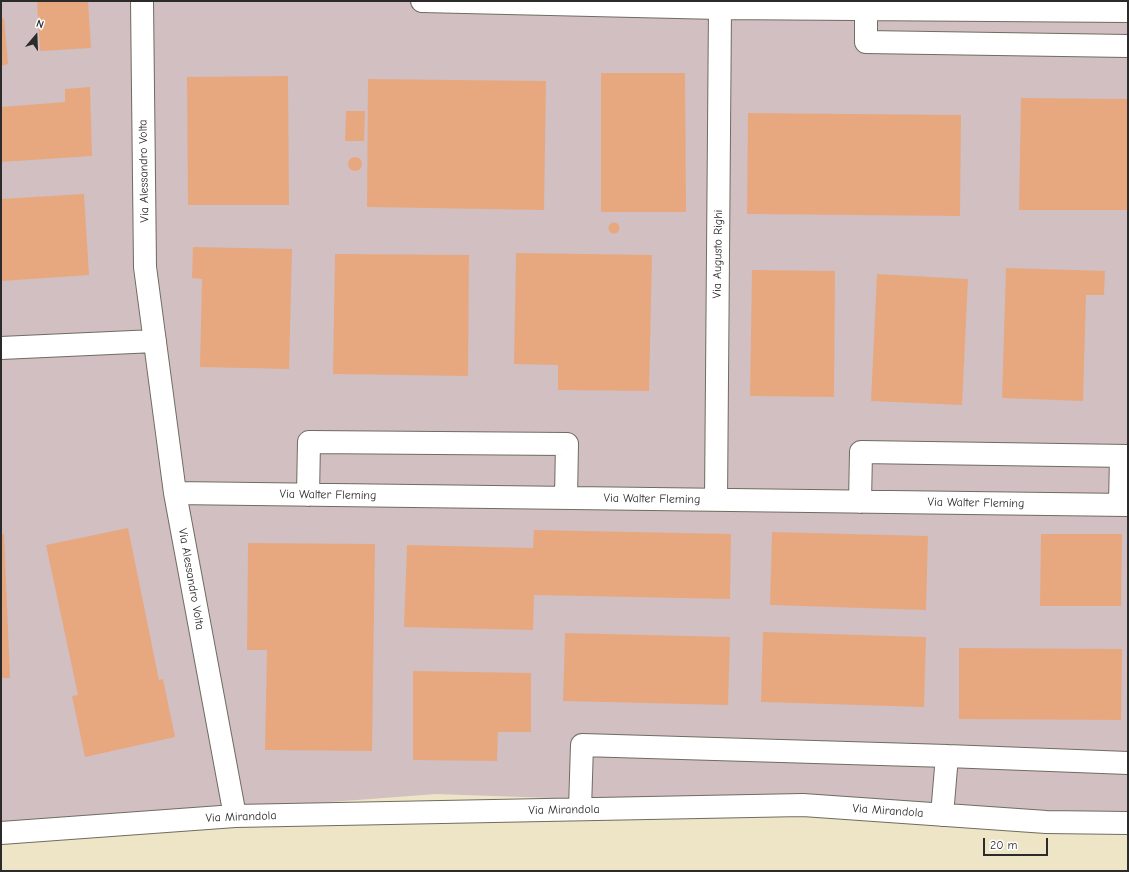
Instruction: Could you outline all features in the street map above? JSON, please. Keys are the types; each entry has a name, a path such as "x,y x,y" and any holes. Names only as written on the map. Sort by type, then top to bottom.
{"street":[{"name":"Via Alessandro Volta","path":"142,1 145,267 175,493 235,816"},
{"path":"422,1 720,8 1128,11"},
{"name":"Via Augusto Righi","path":"716,500 720,8"},
{"path":"866,9 866,42 1128,46"},
{"path":"1,348 155,341"},
{"path":"308,495 309,442 567,444 566,498"},
{"path":"860,502 861,452 1124,456 1124,505"},
{"name":"Via Walter Fleming","path":"175,493 1124,505"},
{"path":"580,809 582,745 1128,763"},
{"path":"942,815 946,756"},
{"name":"Via Mirandola","path":"1,834 235,816 803,805 1046,822 1128,823"}],"shaded area":[{"path":"1,1 1128,1 1128,818 436,794 1,827"}],"building":[{"path":"37,1 88,1 91,48 40,51"},
{"path":"4,18 8,64 1,66 1,19"},
{"path":"601,73 685,73 686,212 601,212"},
{"path":"288,76 289,205 188,205 187,77"},
{"path":"368,79 546,81 544,210 367,207"},
{"path":"90,87 92,156 1,162 1,107 65,102 65,89"},
{"path":"1021,98 1128,99 1128,210 1019,210"},
{"path":"346,111 365,111 364,141 345,141"},
{"path":"748,113 961,115 960,216 747,214"},
{"path":"355,157 360,159 362,164 360,169 355,171 350,169 348,164 350,159"},
{"path":"84,194 89,275 1,281 1,199"},
{"path":"612,223 616,223 618,224 618,232 612,233 609,230 609,226"},
{"path":"193,247 292,249 289,369 200,367 202,279 192,278"},
{"path":"516,253 652,255 649,391 558,390 558,365 514,364"},
{"path":"335,254 469,255 468,376 333,374"},
{"path":"1006,268 1105,271 1104,295 1086,295 1083,401 1002,398"},
{"path":"752,270 835,271 834,397 750,396"},
{"path":"877,274 968,279 962,405 871,401"},
{"path":"128,528 159,680 163,679 175,737 85,757 72,696 78,695 46,545"},
{"path":"534,530 731,534 730,599 534,595 533,630 404,627 407,545 533,548"},
{"path":"772,532 928,536 926,610 770,605"},
{"path":"1,534 4,534 10,678 1,678"},
{"path":"1041,534 1122,534 1121,606 1040,606"},
{"path":"248,543 375,544 372,751 265,750 267,650 247,650"},
{"path":"763,632 926,637 924,707 761,702"},
{"path":"565,633 730,637 728,705 563,701"},
{"path":"959,648 1122,649 1121,720 959,719"},
{"path":"413,671 531,673 531,732 498,732 497,761 413,760"}]}
